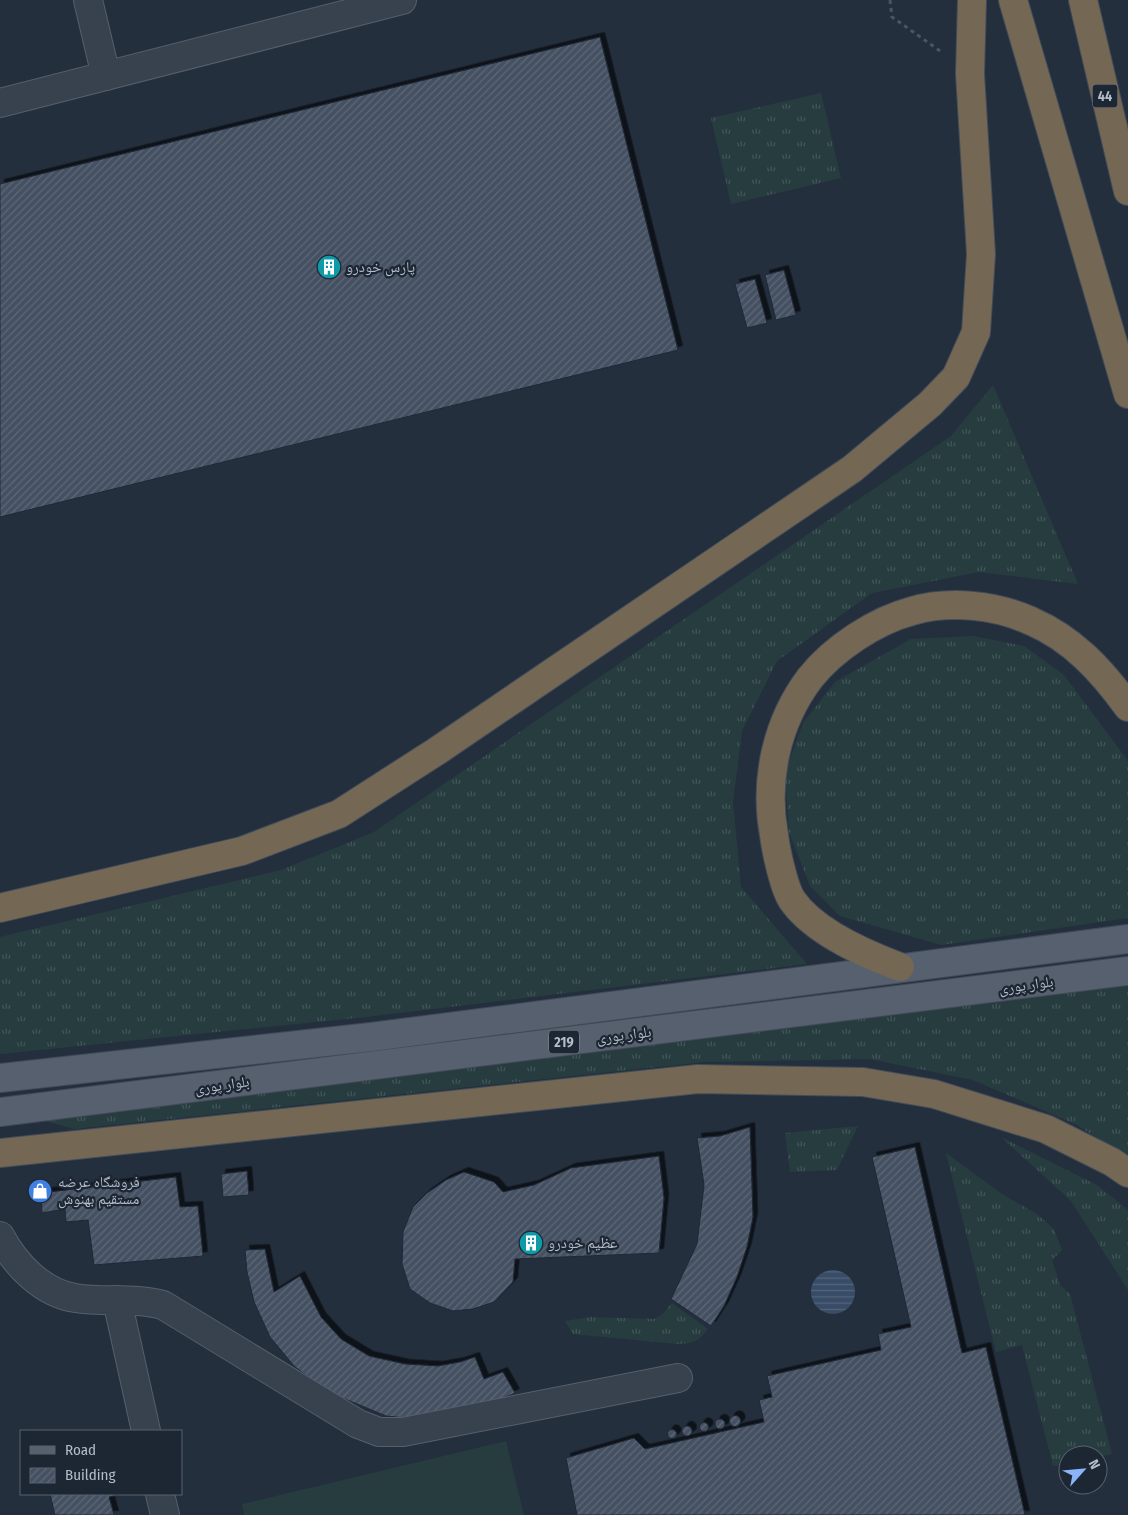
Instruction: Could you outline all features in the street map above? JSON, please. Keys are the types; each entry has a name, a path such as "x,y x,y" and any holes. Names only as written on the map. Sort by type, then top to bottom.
{"highway":[{"path":"0,908 242,851 339,814 437,751 844,474 930,404 956,376 976,332 981,254 970,74 972,0"},
{"path":"1013,0 1128,394"},
{"name":"44","path":"1083,0 1128,191"},
{"path":"900,967 860,952 818,925 792,900 777,853 770,817 770,779 777,744 792,706 810,679 829,658 880,624 912,611 944,606 974,606 1005,612 1032,621 1060,637 1087,657 1128,707"},
{"path":"0,1153 698,1079 863,1082 934,1094 1046,1129 1112,1162 1128,1173"}],"main road":[{"name":"بلوار پوری","path":"0,1078 371,1037 900,967 1128,939"},
{"name":"بلوار پوری","path":"0,1112 1128,971"}],"lane":[{"path":"88,0 106,76"},
{"path":"0,103 402,0"},
{"path":"0,1236 10,1254 41,1285 73,1298 149,1301 163,1305 358,1424 379,1432 403,1432 678,1378"},
{"path":"117,1300 146,1430"},
{"path":"160,1495 165,1515"}],"path":[{"path":"890,0 892,16 970,74"}],"green space":[{"path":"821,93 841,178 731,204 711,118"},
{"path":"993,385 1078,584 979,572 872,593 777,661 742,731 733,802 741,887 807,964 366,1017 0,1054 0,937 281,870 374,832 951,436"},
{"path":"973,636 1024,646 1064,675 1128,761 1128,918 941,945 840,916 810,886 789,832 785,772 803,723 835,682 911,639"},
{"path":"1128,978 1128,1158 1077,1125 973,1080 870,1059 704,1062 74,1129 39,1119"},
{"path":"858,1126 837,1170 790,1172 785,1133"},
{"path":"1001,1137 1097,1185 1128,1210 1128,1290 1071,1201"},
{"path":"946,1153 1005,1196 1037,1214 1054,1229 1062,1250 1052,1260 1060,1285 1070,1294 1112,1454 1108,1455 1108,1445 1058,1445 1058,1465 1053,1466 1022,1345 996,1352"},
{"path":"672,1303 708,1329 698,1339 677,1344 573,1334 565,1321 591,1317 654,1319 663,1314"},
{"path":"506,1441 524,1515 244,1515 242,1504"}],"water":[{"path":"833,1270 845,1274 851,1280 855,1292 851,1304 845,1310 833,1314 821,1310 815,1304 811,1292 815,1280 821,1274"}],"building":[{"name":"پارس خودرو","path":"600,37 678,350 0,517 0,184"},
{"path":"784,270 796,315 776,320 765,275"},
{"path":"755,279 767,323 747,328 735,284"},
{"path":"750,1127 753,1217 747,1247 737,1277 724,1306 711,1326 671,1299 697,1244 704,1185 697,1138 720,1136"},
{"path":"915,1147 962,1353 986,1347 1025,1515 577,1515 566,1458 634,1438 645,1449 764,1422 759,1400 772,1397 767,1376 881,1350 878,1334 911,1327 872,1157"},
{"name":"عظیم خودرو","path":"659,1156 664,1198 659,1253 515,1259 513,1282 494,1302 473,1309 453,1311 430,1303 410,1289 402,1264 403,1232 413,1207 427,1193 446,1180 464,1172 494,1182 503,1192 534,1185 571,1168"},
{"path":"247,1171 249,1195 223,1197 221,1174"},
{"path":"176,1177 180,1207 198,1206 203,1256 94,1265 88,1220 66,1222 65,1209 42,1213 41,1193"},
{"path":"265,1249 274,1292 300,1276 321,1317 341,1339 369,1356 405,1364 438,1366 475,1357 484,1379 503,1372 515,1393 497,1401 416,1419 386,1416 326,1391 294,1366 270,1337 254,1302 247,1272 245,1250"},
{"path":"733,1416 737,1416 740,1421 739,1425 733,1426 730,1423 730,1419"},
{"path":"720,1419 725,1424 720,1429 715,1424"},
{"path":"704,1422 709,1427 704,1432 699,1427"},
{"path":"685,1426 689,1426 692,1431 691,1435 685,1436 682,1433 682,1429"},
{"path":"672,1429 677,1434 672,1439 667,1434"},
{"path":"50,1495 118,1495 109,1497 114,1515 55,1515"}],"place":[{"name":"پارس خودرو","path":"329,267"},
{"name":"فروشگاه عرضه مستقیم بهنوش","path":"40,1191"},
{"name":"عظیم خودرو","path":"531,1243"}]}
